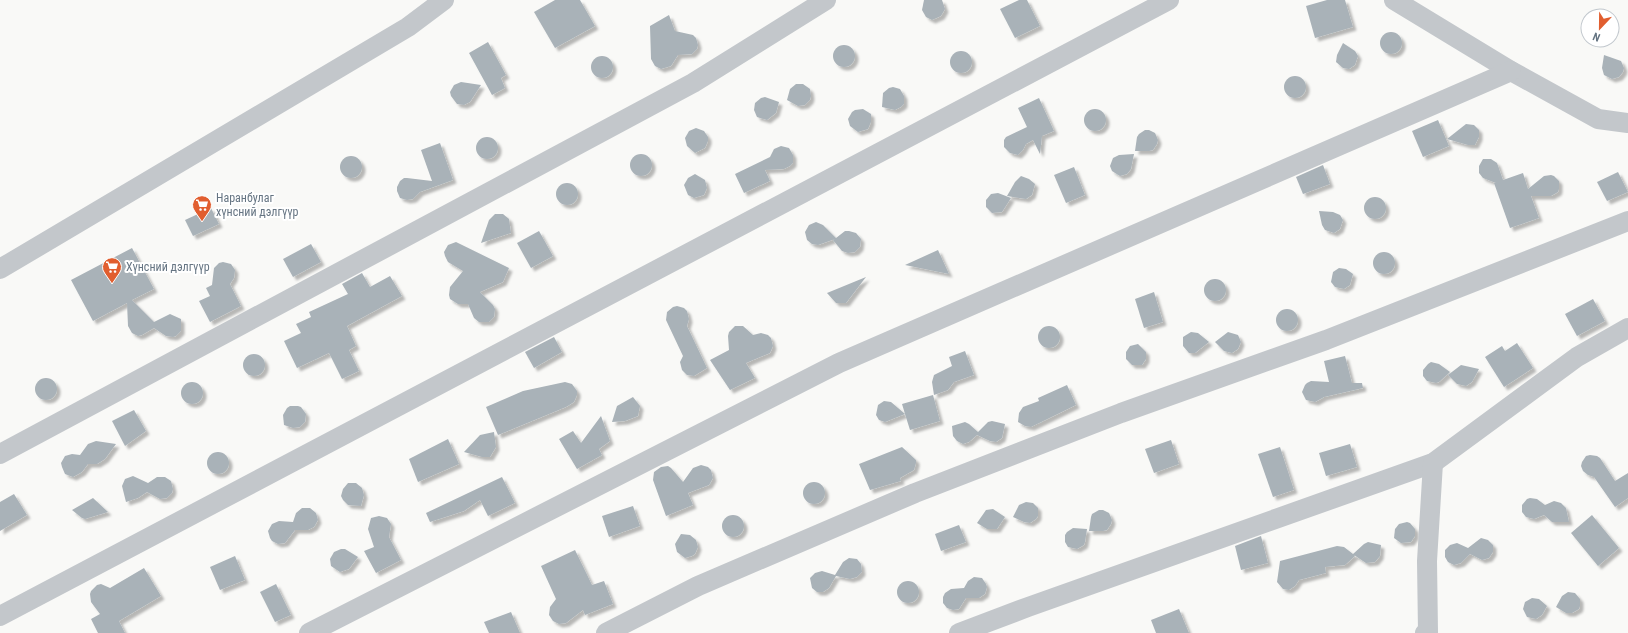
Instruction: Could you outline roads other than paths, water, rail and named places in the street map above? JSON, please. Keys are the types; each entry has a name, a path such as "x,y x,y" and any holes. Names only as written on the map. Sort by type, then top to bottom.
{"street":[{"path":"0,269 408,27 444,0"},
{"path":"0,454 693,84 826,0"},
{"path":"0,616 1169,0"},
{"path":"1394,0 1424,7 1511,71 1598,119 1628,123"},
{"path":"310,633 840,363 1511,71"},
{"path":"606,633 698,586 916,494 1121,413 1326,340 1628,221"},
{"path":"959,633 1050,599 1433,463 1577,357 1628,328"},
{"path":"1425,633 1428,632 1427,561 1433,463"}],"place":[{"name":"Наранбулаг хүнсний дэлгүүр","path":"202,222"},
{"name":"Хүнсний дэлгүүр","path":"112,284"}]}
